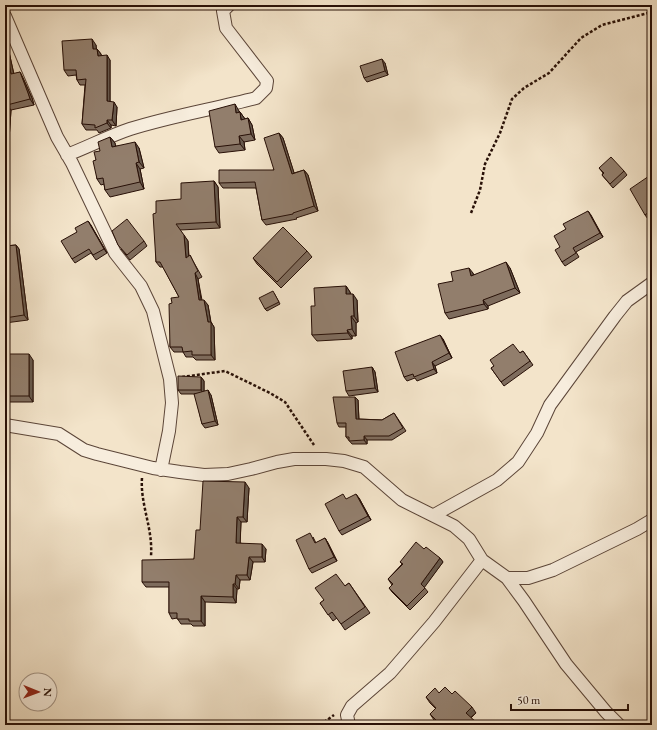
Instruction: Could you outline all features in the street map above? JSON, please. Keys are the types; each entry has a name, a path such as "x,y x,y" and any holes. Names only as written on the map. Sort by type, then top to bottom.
{"street":[{"path":"67,155 129,130 174,117 203,112 256,98 262,93 267,81 226,28 223,11 229,5"},
{"path":"5,16 57,137 115,253 141,286 153,311 170,379 172,403 169,431 161,470"},
{"path":"434,515 497,480 518,462 537,433 550,405 615,316 627,301 652,284"},
{"path":"5,426 59,434 90,452 143,466 161,470 204,475 228,474 294,459 326,459 344,461 364,467 402,500 454,526 469,539 482,560 506,578 524,601 566,664 606,712 619,725"},
{"path":"506,578 528,578 553,570 637,529 652,520"},
{"path":"349,725 347,715 352,706 390,673 434,622 482,560"}],"path":[{"path":"471,213 480,190 485,164 500,133 512,99 524,88 549,73 581,38 602,25 652,12"},
{"path":"170,379 225,371 270,393 285,402 301,427 326,459"},
{"path":"143,466 142,490 150,527 151,556"}],"building":[{"path":"92,39 93,49 97,49 98,56 107,55 107,101 114,102 112,120 107,120 107,123 95,128 95,125 82,124 86,79 77,80 76,70 64,70 62,41"},
{"path":"5,46 11,74 20,72 30,99 7,105 5,136"},
{"path":"382,59 385,71 364,78 360,66"},
{"path":"235,104 236,113 240,112 241,120 248,118 251,134 239,136 240,144 215,147 209,111"},
{"path":"279,133 292,174 304,170 314,206 293,214 262,220 255,182 219,183 219,170 274,170 264,138"},
{"path":"110,137 112,147 135,142 139,162 136,163 140,182 105,190 103,178 97,179 93,161 96,160 94,152 100,151 98,142"},
{"path":"611,157 624,171 610,184 602,175 604,173 599,168"},
{"path":"652,174 652,213 650,211 645,215 630,189"},
{"path":"214,181 216,222 176,224 184,235 186,258 190,255 198,271 195,273 199,300 204,300 208,322 211,322 211,355 192,355 192,351 183,352 182,347 170,347 169,304 172,303 171,298 179,297 160,262 156,262 153,214 156,213 156,201 181,199 181,183"},
{"path":"588,211 600,233 573,248 576,253 562,262 555,250 560,247 554,236 566,229 563,224"},
{"path":"127,219 144,241 127,255 118,245 112,231"},
{"path":"88,221 104,249 93,255 89,249 72,259 61,241 77,232 75,228"},
{"path":"283,227 307,251 277,282 253,258"},
{"path":"16,245 24,315 5,318 5,246"},
{"path":"506,262 515,288 483,300 484,304 445,313 438,284 453,281 451,272 469,268 471,276"},
{"path":"346,286 346,294 353,294 354,316 351,316 352,329 347,330 348,333 312,335 311,306 315,306 314,288"},
{"path":"273,291 279,302 265,309 259,298"},
{"path":"440,335 449,353 432,362 434,369 414,377 413,374 404,377 395,352"},
{"path":"513,344 520,353 523,351 530,361 501,382 491,368 494,366 490,360"},
{"path":"5,354 29,354 29,396 5,396"},
{"path":"372,367 375,388 346,391 343,371"},
{"path":"178,376 201,377 201,390 178,390"},
{"path":"208,390 215,421 202,424 194,394"},
{"path":"333,397 355,397 356,419 382,420 394,413 403,428 389,436 364,436 364,440 349,441 349,437 346,437 346,423 337,423"},
{"path":"203,481 245,482 243,517 237,517 236,543 262,544 262,557 249,557 247,575 236,575 235,584 233,584 233,597 201,596 201,621 189,621 189,619 177,619 177,613 169,613 169,582 142,582 142,560 194,559 196,530 200,530"},
{"path":"343,494 346,499 356,494 368,516 339,531 325,504"},
{"path":"310,533 315,543 325,538 334,557 309,569 296,540"},
{"path":"416,542 424,549 426,547 440,558 421,584 425,588 407,606 389,588 393,584 388,579 403,564 400,562"},
{"path":"336,574 345,586 349,583 365,607 341,624 332,612 328,615 320,603 324,600 315,588"},
{"path":"445,687 452,694 455,691 472,707 466,713 476,722 474,725 441,725 430,714 436,708 426,697 435,688 439,693"}]}
